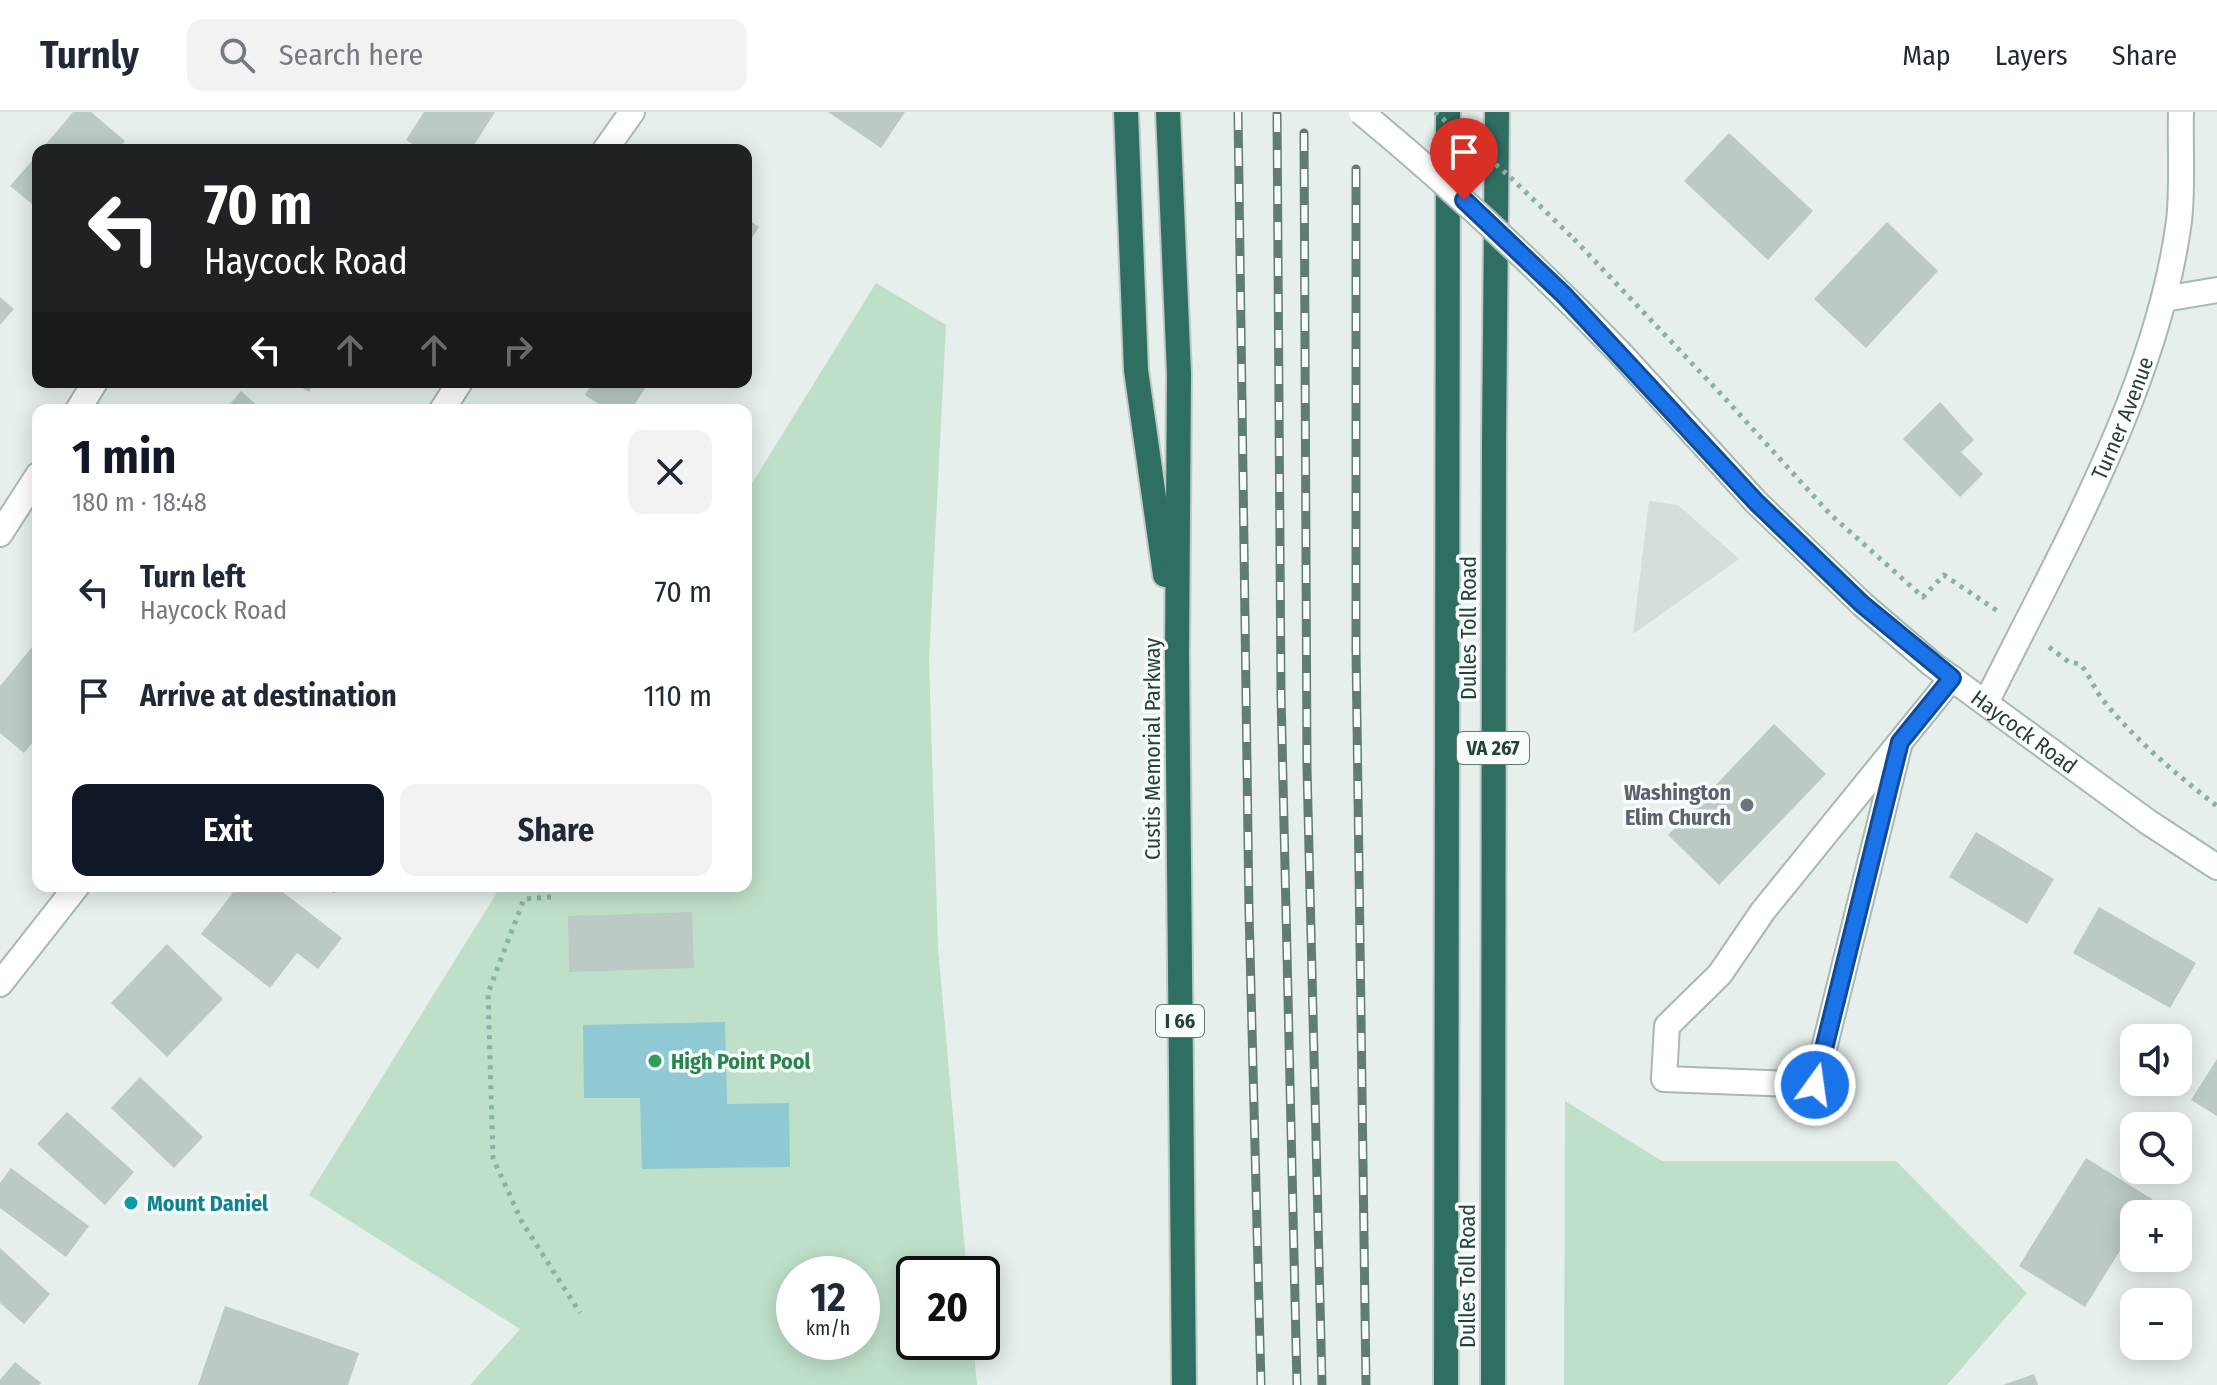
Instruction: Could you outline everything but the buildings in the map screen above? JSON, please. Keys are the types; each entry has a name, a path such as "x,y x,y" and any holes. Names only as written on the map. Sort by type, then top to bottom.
{"highway":[{"path":"1126,112 1136,370 1177,656"},
{"name":"Custis Memorial Parkway","path":"1168,112 1179,374 1177,656 1184,1385"},
{"path":"1446,1385 1448,112"},
{"name":"Dulles Toll Road","path":"1493,1385 1497,112"}],"main road":[{"path":"609,144 632,112"},
{"name":"Haycock Road","path":"1361,112 1485,218 1621,354 1756,502 1862,604 1952,678 2148,822 2217,867"},
{"name":"Turner Avenue","path":"1986,703 2094,483 2139,377 2164,299 2179,219 2181,112"},
{"path":"2164,299 2217,290"},
{"path":"0,534 32,484"},
{"path":"1900,742 1815,1085 1664,1079 1667,1026 1720,974 1763,911 1900,742 1952,678"},
{"path":"0,984 72,892"}],"path":[{"path":"1435,112 1508,175 1574,239 1830,514 1923,597 1944,575 2069,662 2080,664 2101,698 2129,729 2174,773 2217,806"},
{"path":"551,897 524,899 488,993 493,1158 522,1222 580,1313"}],"shaded area":[{"path":"1649,501 1678,505 1739,559 1633,634"}],"green space":[{"path":"876,283 946,325 929,659 938,947 965,1256 896,1256 896,1360 975,1360 977,1385 470,1385 520,1329 309,1195 497,892 752,892 752,483"},
{"path":"1565,1101 1662,1161 1896,1161 2027,1293 1947,1385 1564,1385"}],"water":[{"name":"High Point Pool","path":"725,1022 727,1104 789,1103 790,1167 642,1169 640,1098 584,1098 583,1025"}],"railway":[{"path":"1238,112 1249,910 1261,1385"},
{"path":"1277,114 1281,695 1297,1385"},
{"path":"1304,133 1307,768 1322,1385"},
{"path":"1356,169 1356,649 1366,1385"}],"place":[{"name":"Washington Elim Church","path":"1747,805"},
{"name":"High Point Pool","path":"655,1061"},
{"name":"Mount Daniel","path":"131,1203"}],"route":[{"path":"1464,200 1545,275 1756,502 1862,604 1952,678 1900,742 1815,1085"}]}
